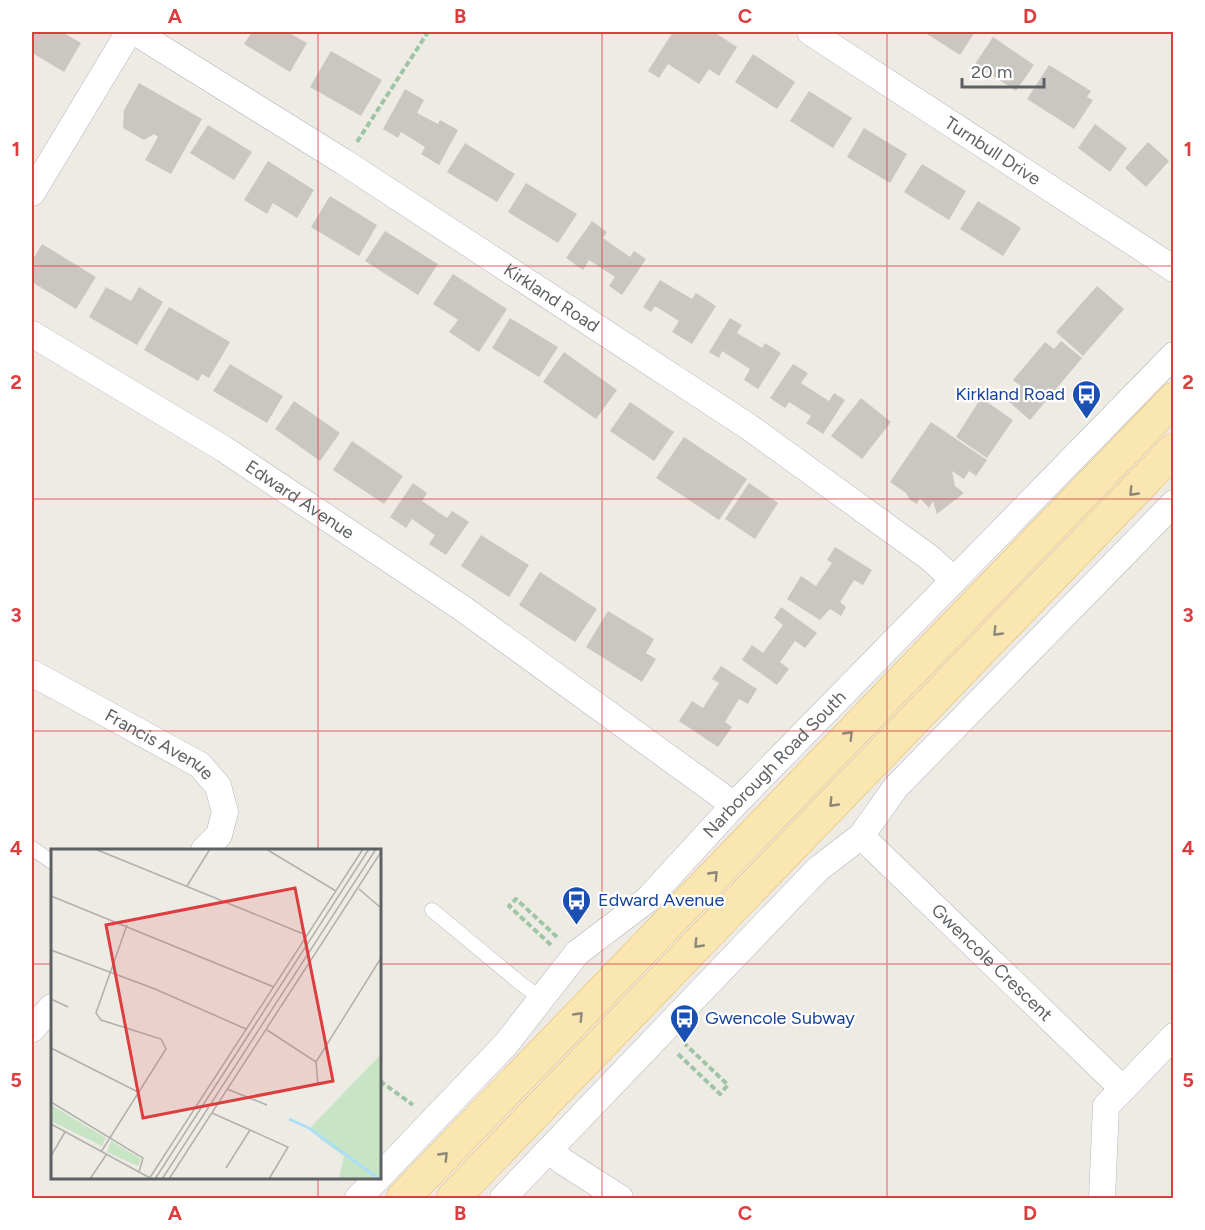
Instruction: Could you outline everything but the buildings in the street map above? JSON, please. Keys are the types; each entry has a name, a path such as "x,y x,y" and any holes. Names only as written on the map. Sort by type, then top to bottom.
{"main road":[{"name":"Narborough Road South","path":"403,1198 1173,399"},
{"path":"453,1198 1173,450"}],"street":[{"path":"32,193 129,32"},
{"name":"Kirkland Road","path":"135,32 344,162 749,427 930,558 954,580"},
{"name":"Turnbull Drive","path":"810,32 1173,269"},
{"name":"Edward Avenue","path":"32,333 224,449 462,608 734,805"},
{"name":"Narborough Road South","path":"381,1175 506,1044 577,953 647,900 734,805 1173,355"},
{"path":"502,1198 818,869 861,836 896,787 1173,502"},
{"name":"Francis Avenue","path":"32,673 200,765 218,786 225,813 219,835 205,849"},
{"name":"Gwencole Crescent","path":"861,836 1123,1089"},
{"path":"32,1029 51,1008"},
{"path":"1102,1198 1106,1106 1173,1036"},
{"path":"550,1149 562,1161 620,1198"},
{"name":"Narborough Road South","path":"358,1198 377,1179"}],"lane":[{"path":"32,848 51,861"},
{"path":"432,910 541,998"}],"path":[{"path":"344,162 428,32"},
{"path":"551,945 509,906 516,899 557,937"},
{"path":"678,1054 720,1094 728,1085 687,1046"},
{"path":"381,1082 434,1120"}],"place":[{"name":"Kirkland Road","path":"1086,420"},
{"name":"Edward Avenue","path":"577,926"},
{"name":"Gwencole Subway","path":"684,1044"}]}
